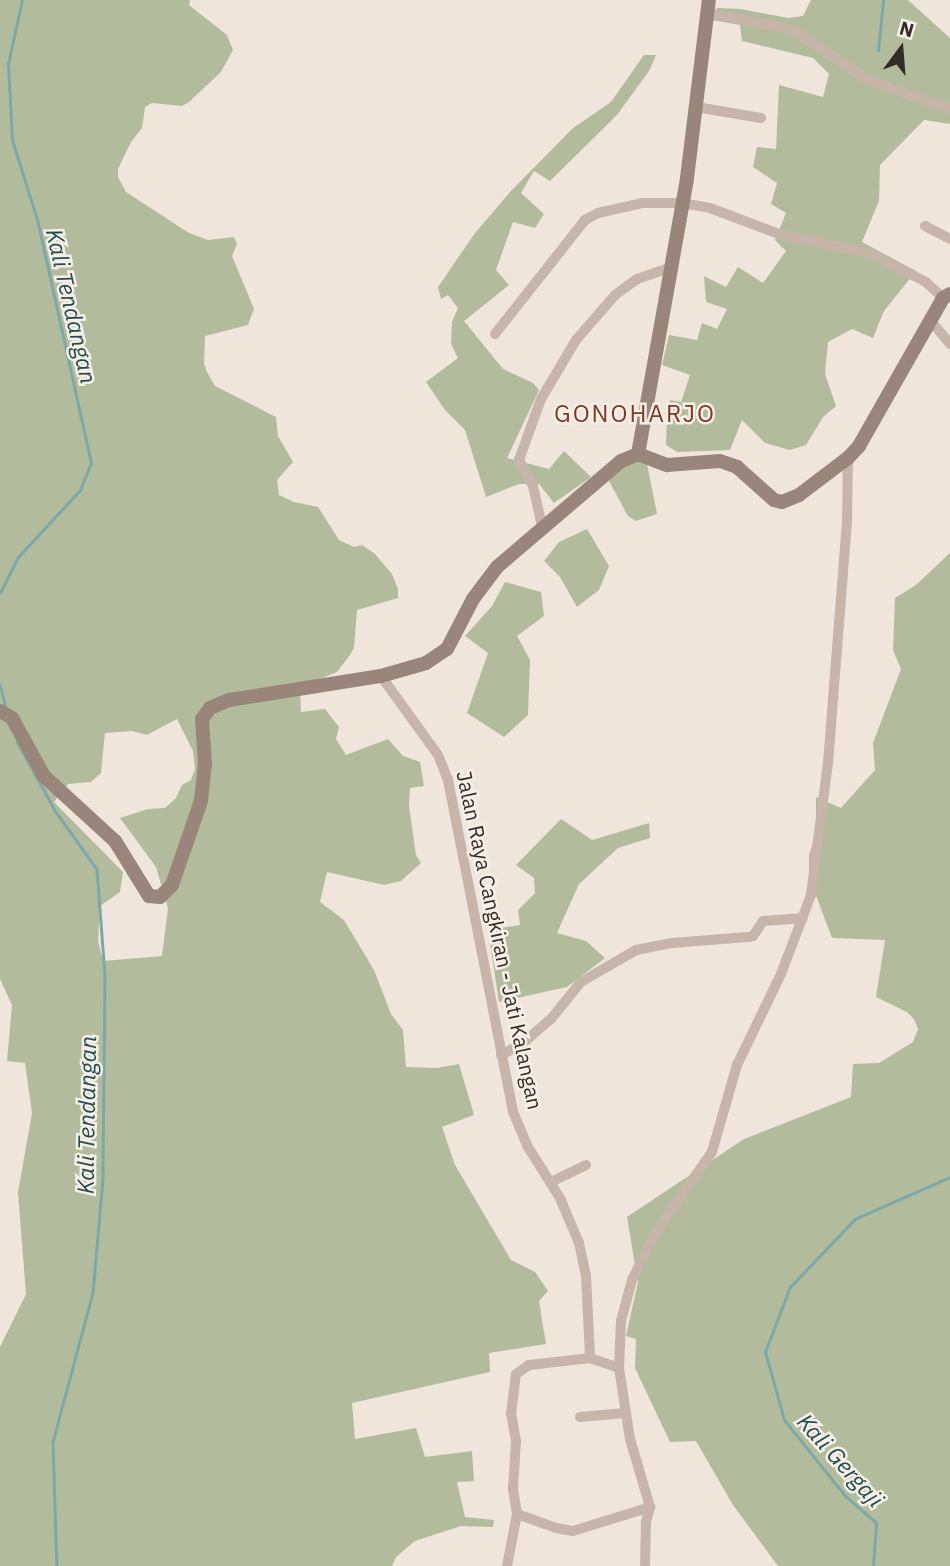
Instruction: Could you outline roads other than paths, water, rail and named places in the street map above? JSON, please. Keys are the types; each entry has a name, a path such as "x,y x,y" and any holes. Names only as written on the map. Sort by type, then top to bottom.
{"street":[{"path":"638,454 682,203 709,6 794,30 866,79 950,109"},
{"path":"696,107 761,118"},
{"path":"6,715 44,776 115,841 149,896 160,897 172,885 201,801 205,765 202,719 210,708 229,700 381,676 426,663 447,649 484,582 516,547 621,461 638,454 667,466 713,460 729,463 745,473 768,497 782,502 799,495 848,458 874,423 946,296 926,282 872,254 779,234 727,213 682,203 642,204 598,213 585,220 495,334"},
{"path":"925,226 950,239"},
{"path":"542,526 533,486 519,460 541,399 576,340 615,295 638,279 671,267"},
{"path":"930,320 950,344"},
{"path":"645,1566 646,1522 650,1507 630,1439 619,1368 621,1321 632,1280 654,1235 712,1152 737,1065 771,996 803,918 815,875 828,763 847,519 848,458"},
{"name":"Jalan Raya Cangkiran - Jati Kalangan","path":"381,676 438,755 448,780 501,1055 517,1123 551,1182 572,1225 583,1258 590,1358"},
{"path":"501,1055 522,1044 551,1018 581,982 636,950 672,943 748,937 753,936 763,921 803,918"},
{"path":"551,1182 586,1165"},
{"path":"507,1566 517,1514 513,1488 516,1441 511,1414 516,1374 529,1365 590,1358 619,1368"},
{"path":"580,1417 626,1413"},
{"path":"517,1514 573,1531 650,1507"}],"waterway":[{"name":"Kali Tendangan","path":"0,593 18,557 80,490 91,463 38,223 12,140 8,64 22,0"},
{"path":"878,51 883,0"},
{"name":"Kali Tendangan","path":"0,685 6,708"},
{"name":"Kali Tendangan","path":"17,741 56,812 97,869 105,976 103,1179 93,1293 53,1442 57,1566"},
{"name":"Kali Gergaji","path":"873,1566 876,1523 845,1496 784,1420 765,1352 790,1287 855,1219 950,1177"}],"district":[{"name":"GONOHARJO","path":"635,414"}]}
